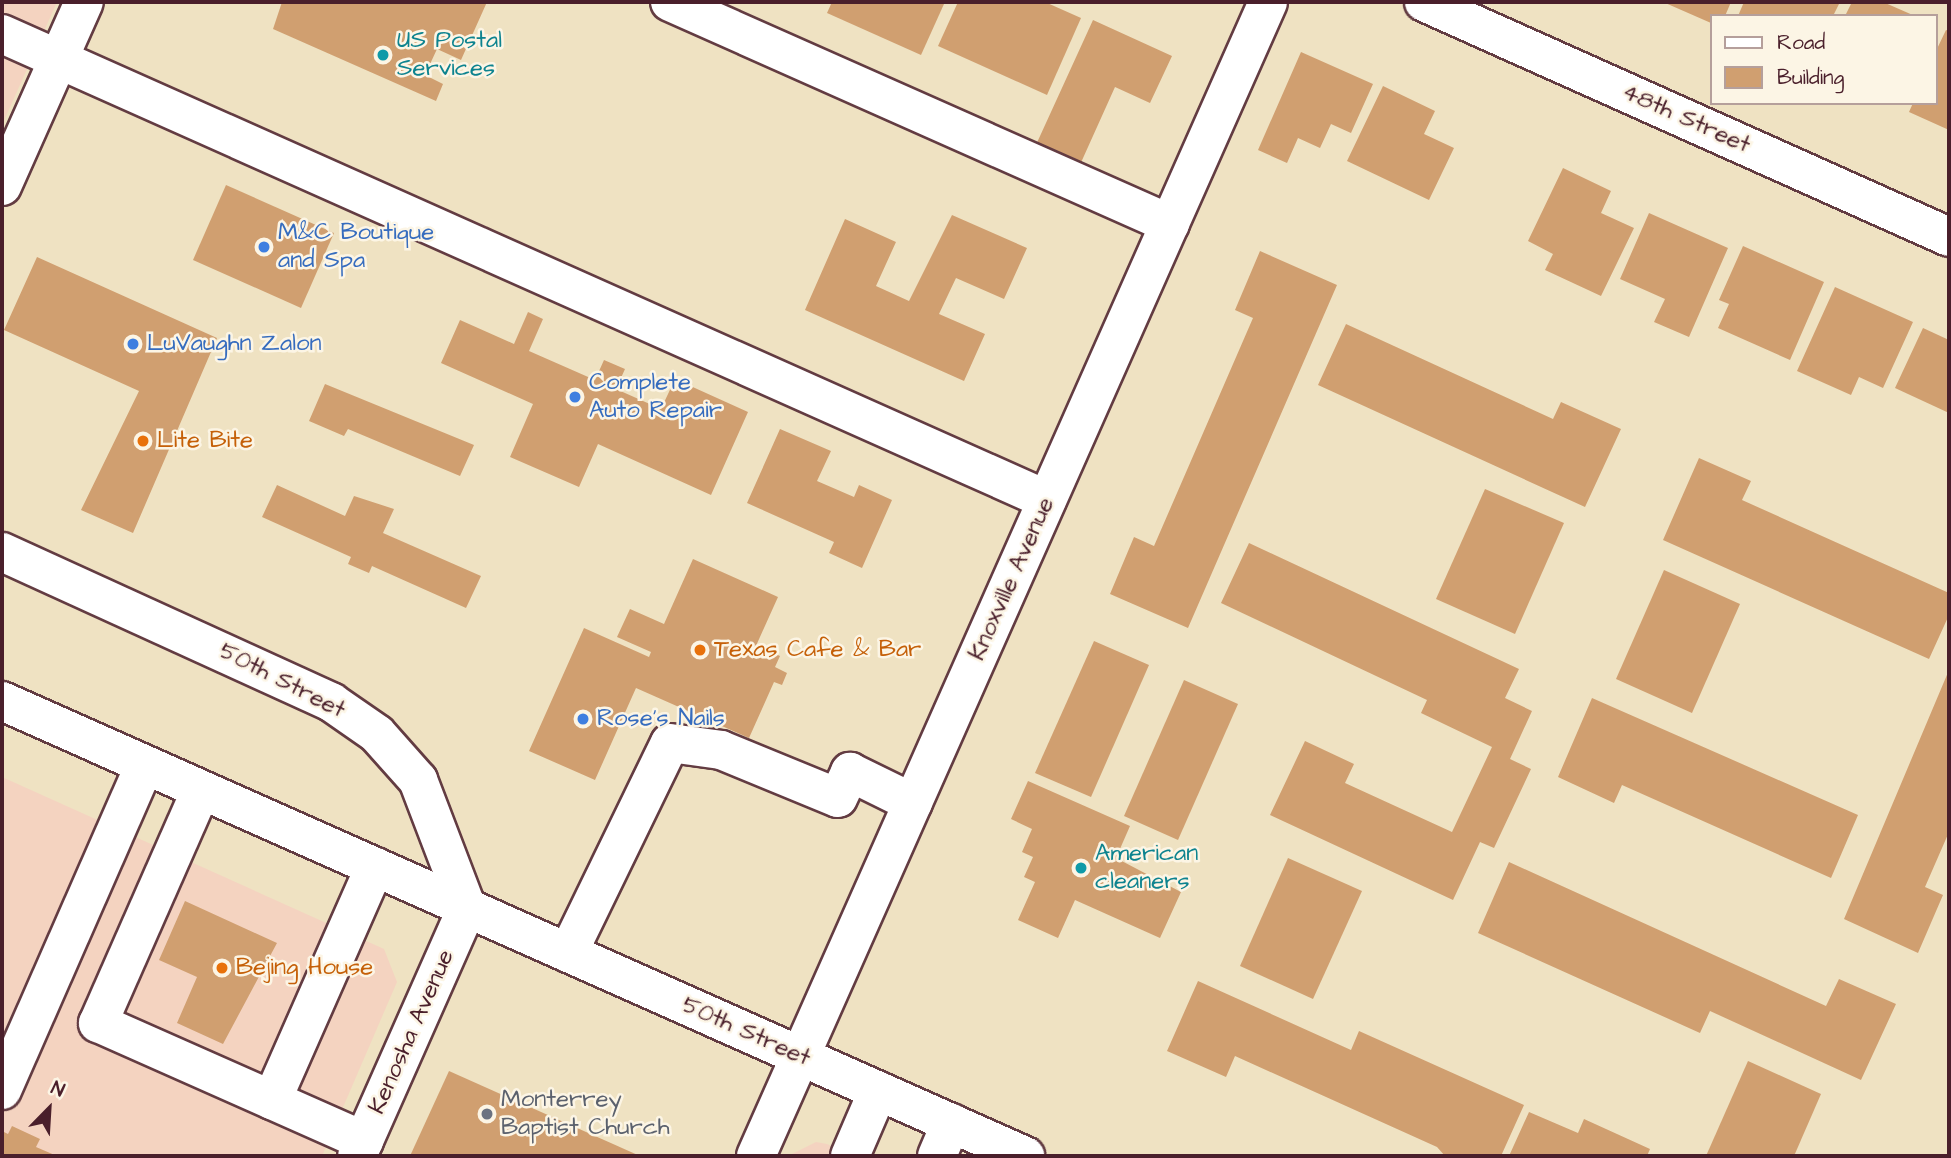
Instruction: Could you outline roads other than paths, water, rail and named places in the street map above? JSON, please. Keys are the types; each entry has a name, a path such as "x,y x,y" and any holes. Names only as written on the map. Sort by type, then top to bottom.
{"street":[{"path":"2,187 84,2"},
{"path":"670,2 1170,223"},
{"name":"Knoxville Avenue","path":"755,1156 1268,2"},
{"name":"48th Street","path":"1424,2 1949,237"},
{"path":"2,34 1047,500"},
{"name":"50th Street","path":"2,552 253,663 377,734 418,780 467,908"},
{"name":"50th Street","path":"2,701 878,1091 944,1140 1026,1156"},
{"path":"568,953 670,743 721,750 838,798 850,772 913,803"},
{"path":"2,1090 145,765"},
{"path":"201,790 97,1023 272,1100 361,1149"},
{"path":"272,1100 375,867"},
{"name":"Kenosha Avenue","path":"361,1149 467,908"},
{"path":"850,1156 878,1091"}],"place":[{"name":"US Postal Services","path":"383,55"},
{"name":"M&C Boutique and Spa","path":"264,247"},
{"name":"LuVaughn Zalon","path":"133,344"},
{"name":"Complete Auto Repair","path":"575,397"},
{"name":"Lite Bite","path":"143,441"},
{"name":"Texas Cafe & Bar","path":"700,650"},
{"name":"Rose's Nails","path":"583,719"},
{"name":"American cleaners","path":"1081,868"},
{"name":"Bejing House","path":"222,968"},
{"name":"Monterrey Baptist Church","path":"487,1114"}]}
